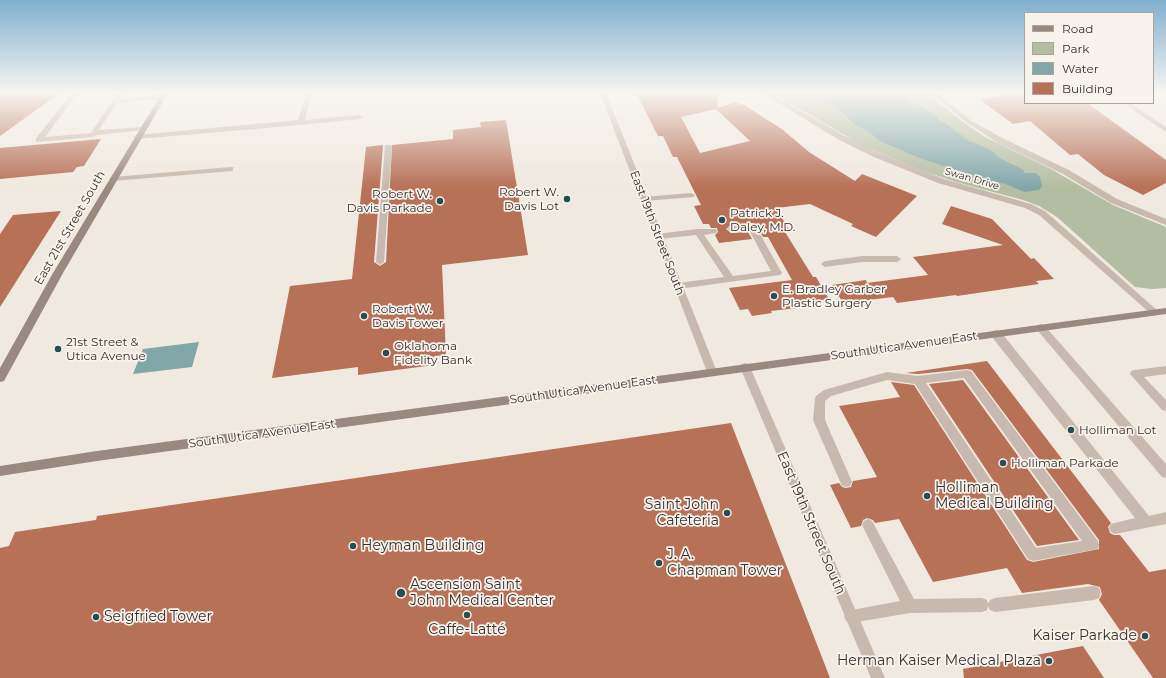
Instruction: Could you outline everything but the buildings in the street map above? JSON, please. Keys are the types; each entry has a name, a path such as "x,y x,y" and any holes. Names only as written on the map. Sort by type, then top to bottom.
{"main road":[{"name":"East 21st Street South","path":"0,378 112,179 145,125"},
{"name":"South Utica Avenue East","path":"0,471 97,456 745,367 1166,311"}],"street":[{"path":"51,125 39,140 142,129"},
{"path":"94,133 99,125"},
{"path":"137,137 282,125"},
{"name":"East 19th Street South","path":"615,125 712,372"},
{"name":"Swan Drive","path":"819,125 876,155 941,181 1022,204 1042,212 1154,312"},
{"path":"974,125 1001,141 1066,172 1114,201 1166,222"},
{"path":"380,262 388,147"},
{"path":"112,179 230,169"},
{"path":"644,199 691,195"},
{"path":"678,286 778,273 752,227 731,229"},
{"path":"658,236 713,231"},
{"path":"698,232 730,279"},
{"path":"825,264 862,259 897,259"},
{"path":"1041,328 1166,473"},
{"path":"996,334 1146,522"},
{"name":"East 19th Street South","path":"745,367 878,678"},
{"path":"1166,370 1135,374 1166,407"},
{"path":"846,482 819,420 820,399 828,393 887,376 918,380 967,374 1093,545 1033,555 918,380"},
{"path":"1115,528 1166,518"},
{"path":"868,525 910,606"},
{"path":"851,616 910,606 988,605 1094,593"}],"green space":[{"path":"827,125 967,125 985,137 1051,169 1113,205 1166,227 1166,288 1152,289 1135,287 1057,217 1039,206 1023,200 956,182 918,169 862,145"}],"water":[{"path":"855,125 947,125 969,141 989,149 1001,159 1024,170 1024,173 1036,173 1040,177 1042,186 1039,190 1025,192 1003,183 997,184 983,180 973,175 922,159 880,141 868,131"},
{"path":"199,342 192,367 133,374 143,349"}],"place":[{"name":"Robert W. Davis Lot","path":"567,199"},
{"name":"Robert W. Davis Parkade","path":"440,201"},
{"name":"Patrick J. Daley, M.D.","path":"722,220"},
{"name":"E. Bradley Garber Plastic Surgery","path":"774,296"},
{"name":"Robert W. Davis Tower","path":"364,316"},
{"name":"21st Street & Utica Avenue","path":"58,349"},
{"name":"Oklahoma Fidelity Bank","path":"386,353"},
{"name":"Holliman Lot","path":"1071,430"},
{"name":"Holliman Parkade","path":"1003,463"},
{"name":"Holliman Medical Building","path":"927,496"},
{"name":"Saint John Cafeteria","path":"727,513"},
{"name":"Heyman Building","path":"353,546"},
{"name":"J. A. Chapman Tower","path":"659,563"},
{"name":"Ascension Saint John Medical Center","path":"401,593"},
{"name":"Caffe-Latté","path":"467,615"},
{"name":"Seigfried Tower","path":"96,617"},
{"name":"Kaiser Parkade","path":"1145,636"},
{"name":"Herman Kaiser Medical Plaza","path":"1049,661"}]}
